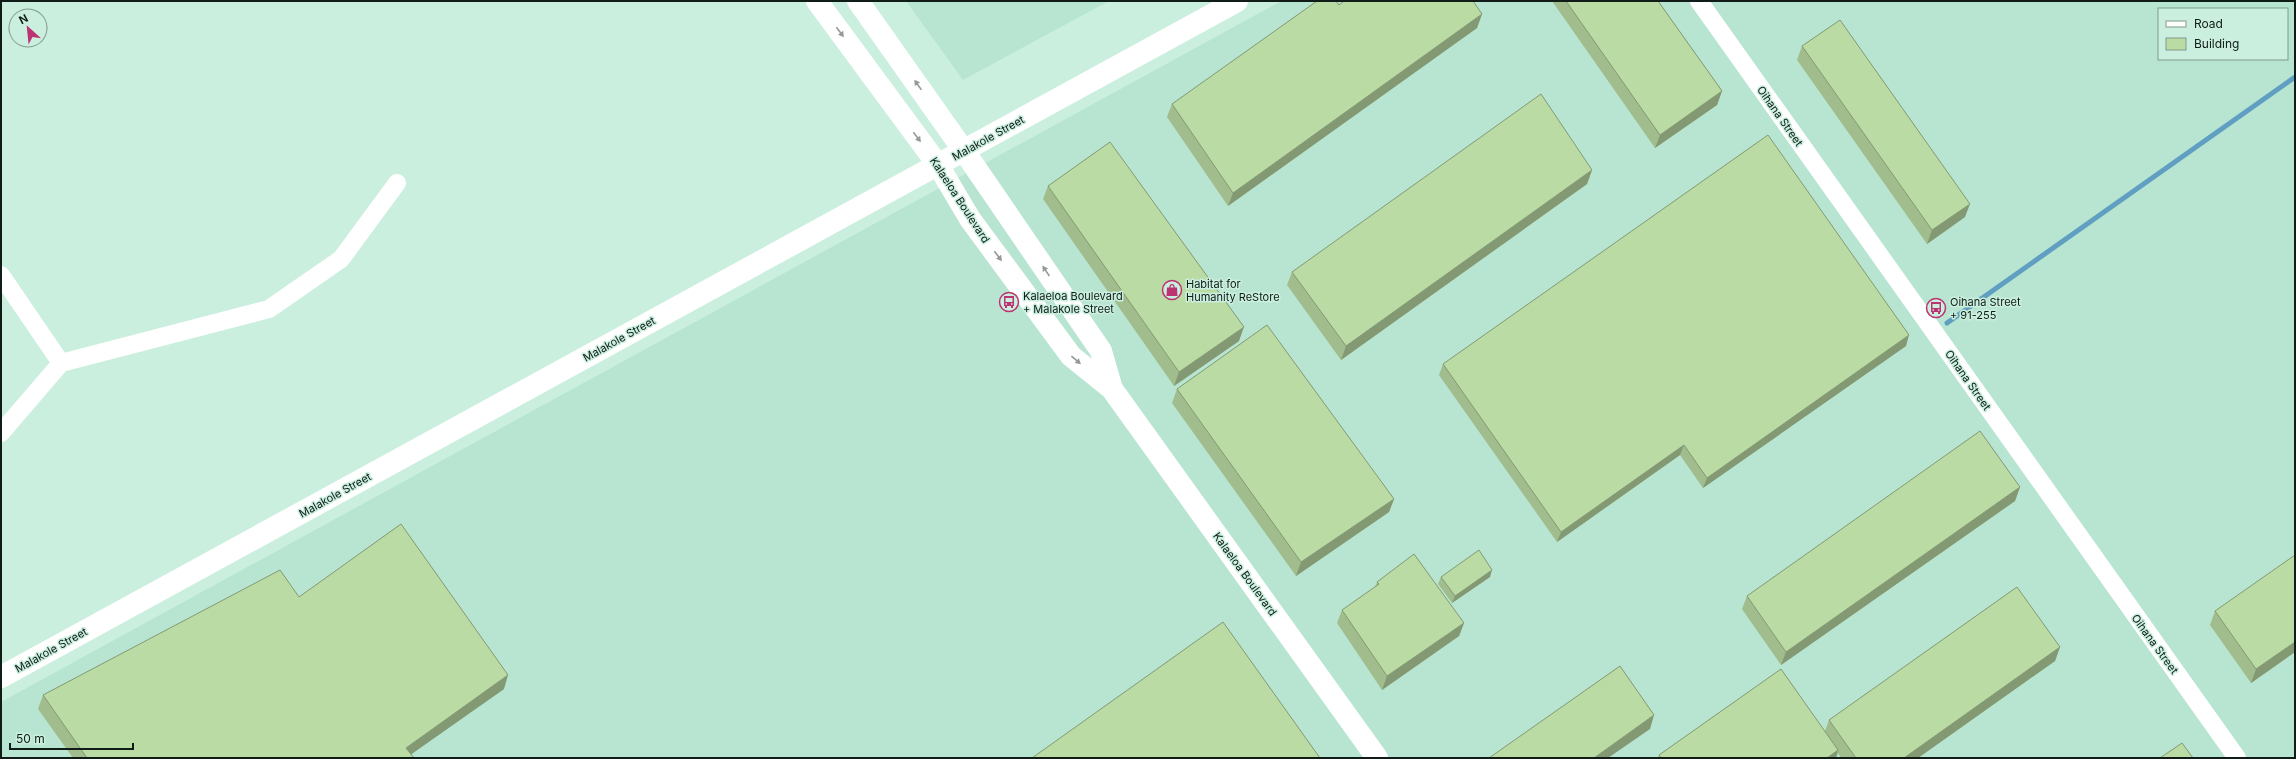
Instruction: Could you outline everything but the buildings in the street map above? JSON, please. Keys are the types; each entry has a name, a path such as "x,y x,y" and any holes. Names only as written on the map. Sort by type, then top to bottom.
{"street":[{"name":"Kalaeloa Boulevard","path":"817,1 938,165 970,219 1071,356 1112,390 1378,758"},
{"name":"Kalaeloa Boulevard","path":"858,1 964,151 1101,351 1112,390"},
{"name":"Malakole Street","path":"1,677 1237,1"},
{"name":"Oihana Street","path":"1700,1 2237,758"},
{"path":"1,433 62,363 269,309 341,259 397,183"},
{"path":"1,275 62,363"}],"shaded area":[{"path":"906,1 1109,1 963,80"},
{"path":"1281,1 2295,1 2295,758 1,758 1,702"}],"waterway":[{"path":"1947,323 2295,77"}],"place":[{"name":"Habitat for Humanity ReStore","path":"1172,290"},
{"name":"Kalaeloa Boulevard + Malakole Street","path":"1009,302"},
{"name":"Oihana Street + 91-255","path":"1936,308"}]}
